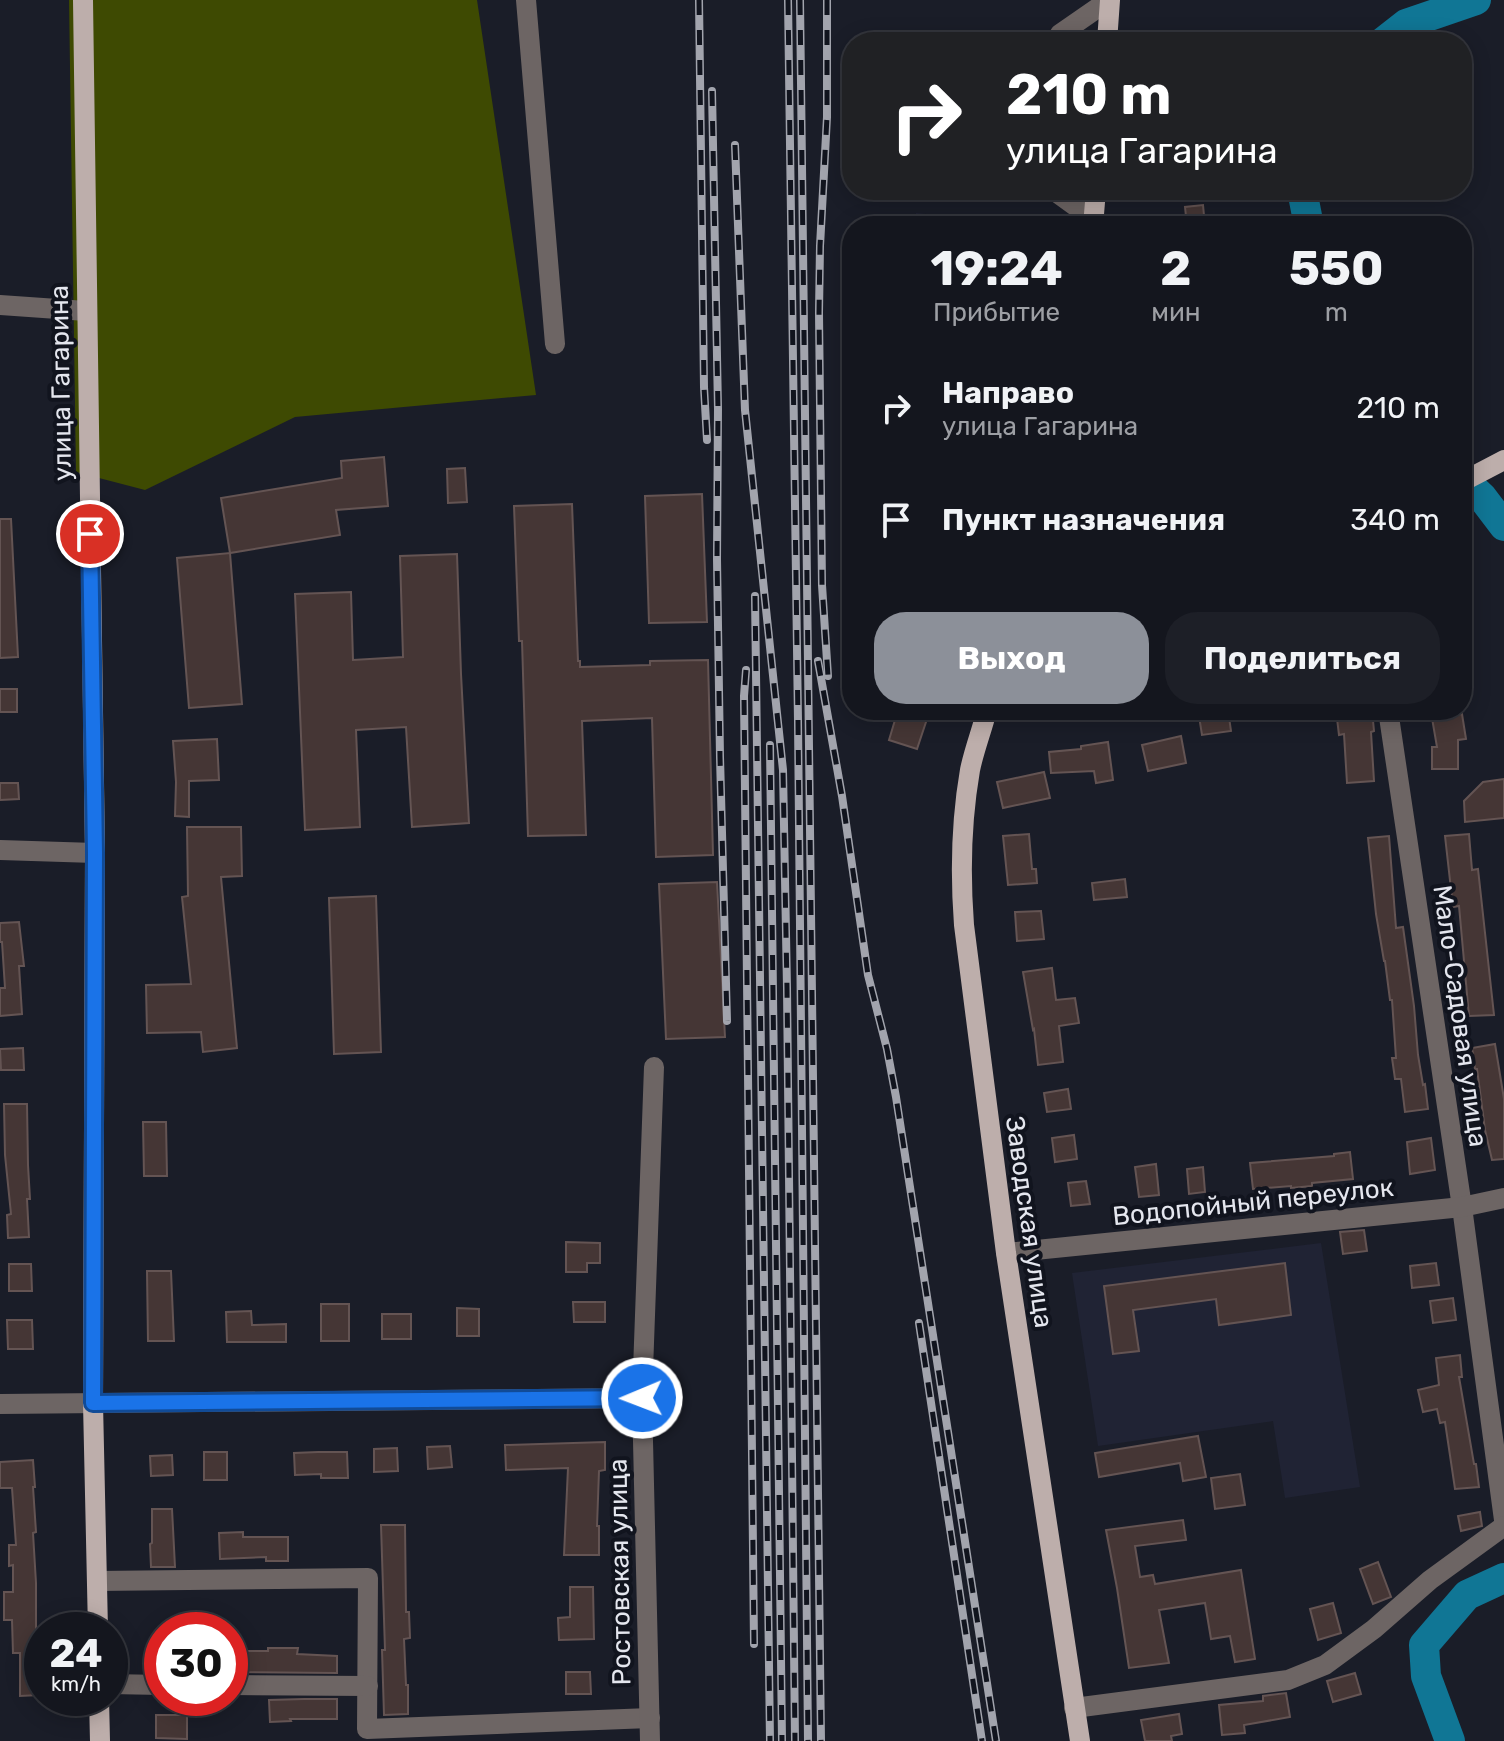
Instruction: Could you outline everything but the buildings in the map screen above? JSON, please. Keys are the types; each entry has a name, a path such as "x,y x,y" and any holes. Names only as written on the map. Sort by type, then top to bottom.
{"main road":[{"name":"улица Гагарина","path":"83,0 95,853 93,1403 98,1612"},
{"path":"1108,32 1110,0"},
{"path":"1472,477 1496,464"},
{"name":"Заводская улица","path":"984,720 971,767 962,824 961,886 969,973 1006,1253 1080,1741"},
{"path":"979,738 994,720"},
{"path":"99,1716 100,1741"}],"street":[{"path":"526,0 555,344"},
{"path":"1063,32 1110,0"},
{"path":"1066,200 1086,216"},
{"path":"0,305 86,311"},
{"name":"Мало-Садовая улица","path":"1389,720 1462,1207 1504,1523"},
{"path":"0,850 95,853"},
{"name":"Ростовская улица","path":"650,1741 642,1398 654,1067"},
{"name":"Водопойный переулок","path":"1006,1253 1462,1207 1504,1198"},
{"path":"0,1404 642,1398"},
{"path":"1074,1708 1288,1680 1325,1665 1504,1523"},
{"path":"97,1581 368,1578 367,1729 650,1718"},
{"path":"248,1685 368,1686"}],"shaded area":[{"path":"916,213 944,216 916,216"},
{"path":"1321,1243 1360,1487 1285,1498 1273,1421 1098,1446 1072,1273"}],"green space":[{"path":"69,0 477,0 536,395 295,417 145,490 76,472"}],"waterway":[{"path":"1396,32 1406,24 1476,0"},
{"path":"1304,200 1307,216"},
{"path":"1472,488 1504,526"},
{"path":"1450,1741 1426,1676 1424,1645 1467,1595 1504,1578"}],"railway":[{"path":"699,0 707,440"},
{"path":"788,0 808,1741"},
{"path":"800,0 821,1741"},
{"path":"827,0 827,117 819,313 822,585 828,676"},
{"path":"712,91 720,757 727,1021"},
{"path":"735,145 745,410 783,770 795,1741"},
{"path":"755,596 770,1741"},
{"path":"818,661 842,796 868,975 896,1097 996,1741"},
{"path":"746,670 754,1644"},
{"path":"770,745 782,1741"},
{"path":"919,1323 982,1741"}],"route":[{"path":"90,534 95,853 93,1403 642,1398"}]}
